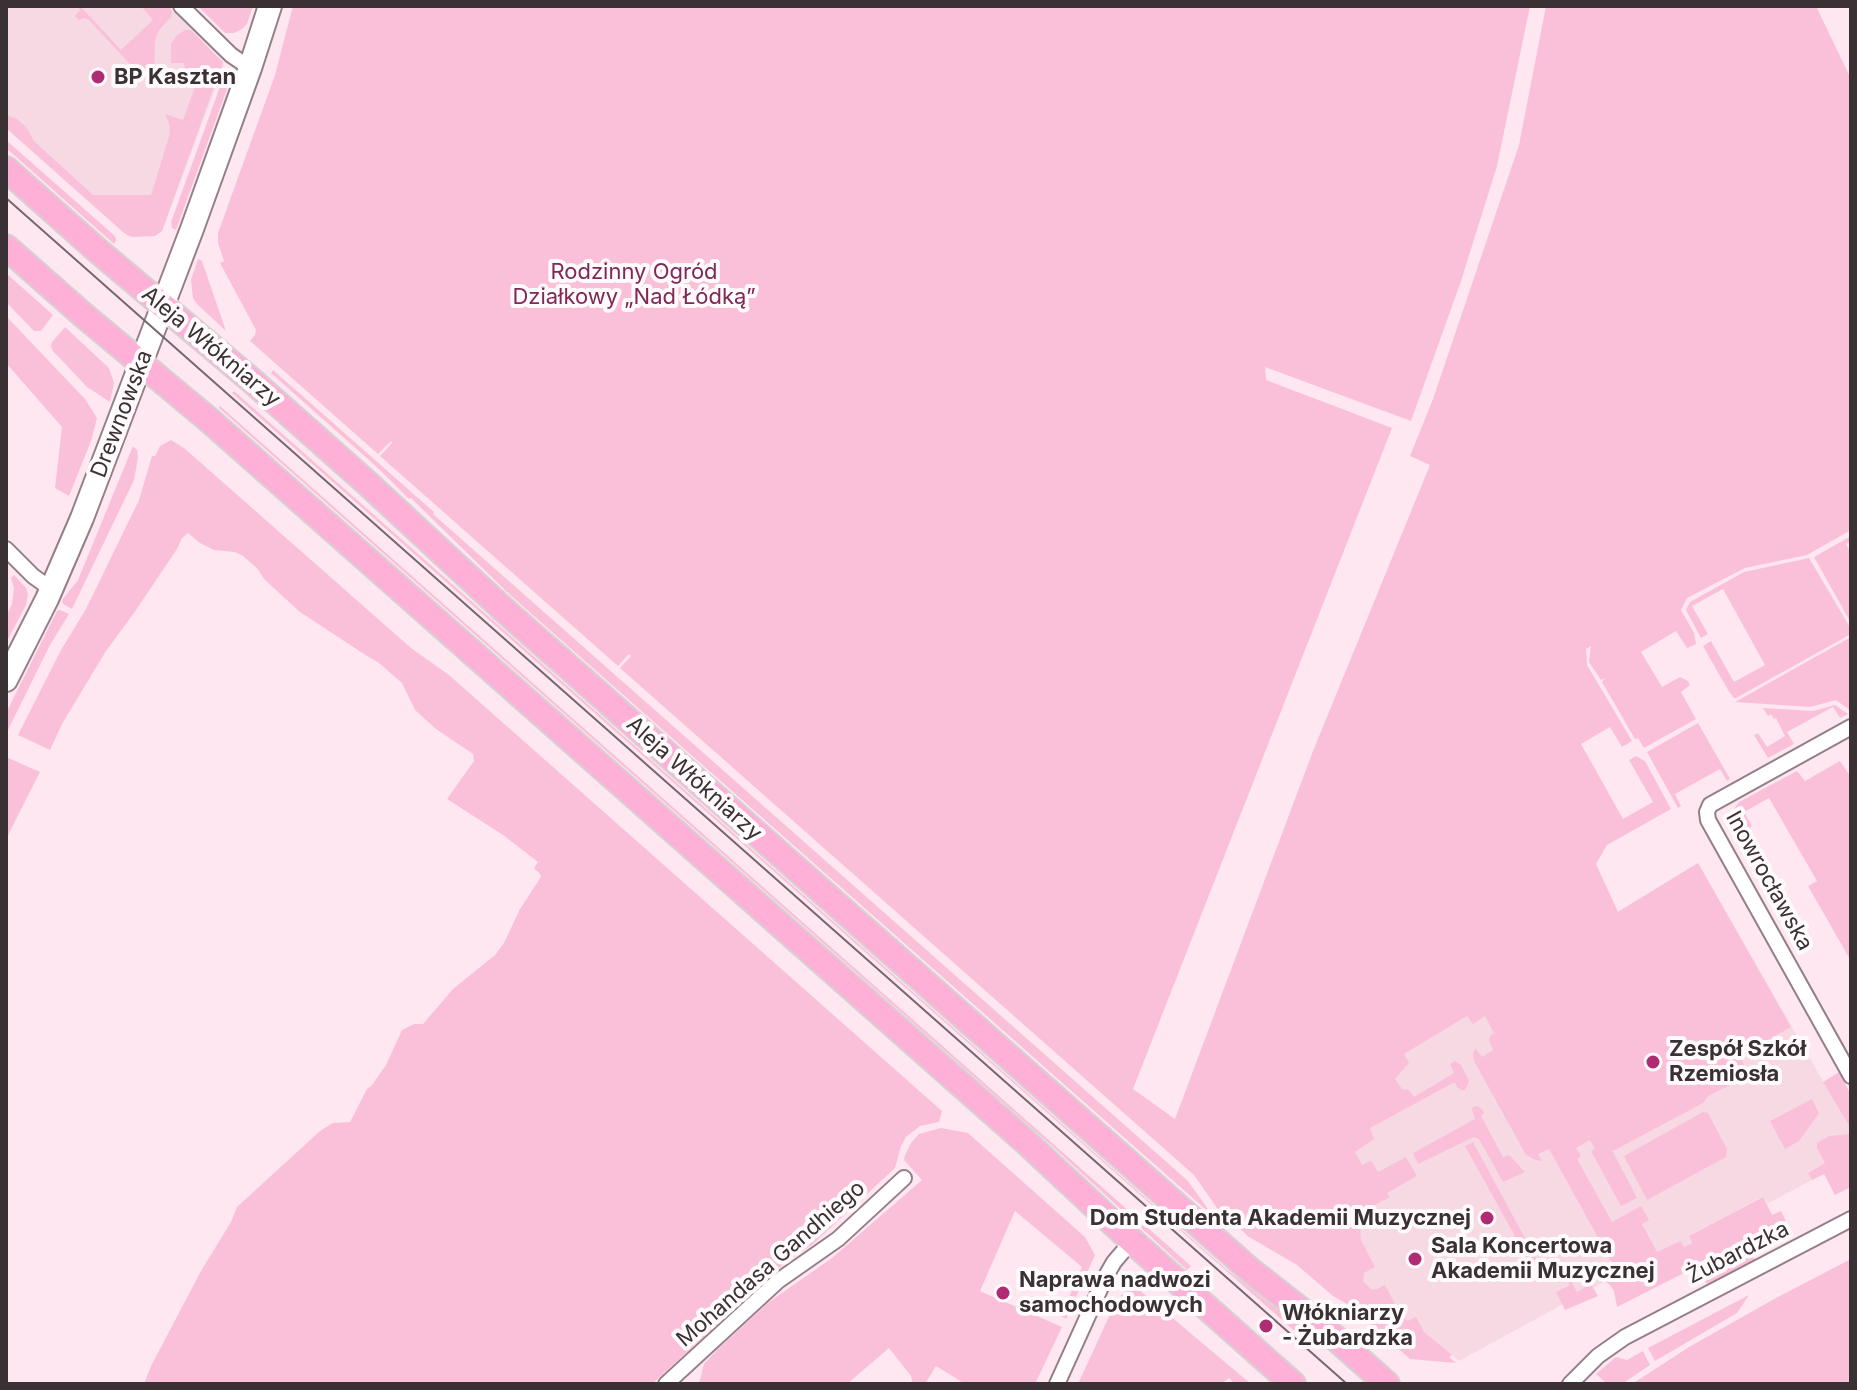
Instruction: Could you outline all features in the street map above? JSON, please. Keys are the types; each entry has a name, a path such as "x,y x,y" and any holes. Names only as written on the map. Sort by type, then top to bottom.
{"main road":[{"name":"Drewnowska","path":"6,680 82,518 142,364 270,6"},
{"name":"Aleja Włókniarzy","path":"6,169 251,380 503,609 1250,1270 1324,1328 1387,1384"},
{"path":"6,247 209,420 1002,1121 1293,1384"}],"street":[{"path":"181,6 231,55 250,68"},
{"path":"6,549 51,589"},
{"name":"Inowrocławska","path":"1851,727 1710,805 1707,812 1708,820 1851,1076"},
{"name":"Mohandasa Gandhiego","path":"666,1384 778,1281 838,1239 904,1178"},
{"name":"Żubardzka","path":"1570,1384 1598,1356 1625,1337 1851,1219"},
{"path":"1057,1384 1106,1276 1132,1241"}],"shaded area":[{"path":"6,6 169,6 224,65 162,231 128,236 6,128"},
{"name":"Zespół Szkół Rzemiosła","path":"1698,863 1851,1130 1851,1159 1767,1204 1762,1197 1689,1236 1692,1243 1683,1248 1679,1241 1459,1361 1452,1355 1444,1358 1368,1294 1328,1210 1409,1038"}],"green space":[{"path":"77,6 121,50 153,20 141,6 169,6 171,17 159,30 155,41 152,82 142,77 89,20 79,20 75,16 80,10"},
{"path":"198,6 253,6 242,29 225,33"},
{"name":"Rodzinny Ogród Działkowy „Nad Łódką”","path":"293,6 1530,6 1497,166 1461,281 1411,421 1265,367 1266,380 1392,428 1133,1089 1175,1119 1313,751 1430,465 1410,456 1433,399 1519,145 1546,6 1816,6 1851,79 1851,530 1807,555 1745,568 1687,598 1681,610 1694,633 1696,644 1687,648 1676,631 1641,652 1662,687 1680,677 1688,681 1690,685 1681,692 1696,719 1644,748 1638,738 1635,739 1602,682 1605,678 1601,680 1589,662 1591,646 1586,649 1587,665 1632,741 1622,747 1610,727 1581,744 1623,819 1653,802 1629,760 1636,756 1645,761 1671,809 1607,845 1596,864 1618,912 1698,863 1791,1027 1739,1056 1750,1075 1612,1150 1637,1198 1621,1206 1591,1151 1595,1149 1590,1140 1576,1148 1581,1156 1577,1159 1612,1222 1641,1206 1649,1220 1642,1224 1657,1252 1680,1241 1684,1247 1692,1243 1689,1236 1763,1197 1772,1215 1781,1211 1786,1221 1617,1307 1614,1291 1605,1281 1616,1270 1549,1149 1538,1154 1542,1161 1526,1155 1474,1061 1475,1048 1482,1057 1493,1050 1489,1040 1494,1033 1485,1016 1473,1024 1467,1016 1404,1054 1409,1063 1395,1079 1402,1089 1409,1090 1414,1097 1454,1073 1450,1064 1455,1061 1461,1065 1469,1081 1465,1090 1457,1087 1455,1082 1370,1128 1374,1139 1355,1152 1362,1165 1372,1162 1378,1172 1406,1157 1417,1176 1387,1193 1390,1197 1360,1213 1366,1224 1360,1227 1361,1240 1375,1267 1364,1273 1363,1281 1372,1290 1385,1285 1395,1309 1408,1321 1416,1317 1424,1332 1452,1355 1449,1357 1456,1363 1410,1359 1297,1265 1249,1237 1217,1208 1194,1175 620,668 631,656 629,654 618,666 380,456 391,441 378,454 250,341 256,330 220,263 224,261 218,233 275,75"},
{"path":"185,30 191,30 223,62 162,231 155,236 132,237 6,128 6,115 26,127 34,141 93,195 151,195 170,133 165,114 183,120 196,84 186,81 184,63 171,63 171,44"},
{"path":"227,75 229,82 226,92 176,230 171,222 222,81"},
{"path":"6,140 115,236 114,244 6,148"},
{"path":"198,259 202,261 226,331 193,298 191,280"},
{"path":"6,273 53,315 41,331 34,331 6,302"},
{"path":"6,316 85,399 97,418 69,496 55,488 62,427 6,363"},
{"path":"65,327 109,368 114,383 110,402 87,387 53,351 52,342"},
{"path":"273,370 1188,1181 1213,1216 509,594 411,498 271,373"},
{"path":"234,391 1226,1269 1304,1330 1299,1335 232,393"},
{"path":"220,406 1191,1266 1187,1270 1052,1146"},
{"path":"171,440 184,448 411,648 449,675 942,1111 939,1122 920,1126 906,1137 895,1168 812,1245 787,1261 652,1384 144,1384 237,1207 320,1131 333,1123 350,1122 367,1089 386,1065 402,1030 414,1024 423,1024 453,989 495,955 541,877 534,868 538,862 447,799 474,761 473,754 436,729 415,710 402,683 379,663 300,612 243,556 214,550 188,533 106,651 50,750 18,735 61,650 86,609 139,500 152,456 160,446"},
{"path":"133,446 138,458 134,480 72,609 62,600 78,580"},
{"path":"1851,536 1851,541 1846,544 1851,553 1851,623 1814,557"},
{"path":"1809,558 1851,629 1851,634 1734,698 1703,646 1711,641 1734,682 1765,665 1723,589 1692,606 1708,634 1701,638 1686,610 1690,602 1744,572"},
{"path":"14,575 28,594 26,605 6,643 6,616 12,604 14,588 11,578"},
{"path":"60,610 69,614 8,730 6,713"},
{"path":"1851,637 1851,711 1836,700 1810,707 1735,702"},
{"path":"1835,705 1848,714 1840,718 1833,707 1787,732 1794,744 1768,758 1754,735 1758,733 1767,747 1785,736 1776,718 1771,714 1768,716 1763,708 1813,711"},
{"path":"1698,723 1730,779 1727,781 1720,769 1675,794 1681,806 1678,808 1647,752"},
{"path":"6,757 40,772 6,839"},
{"path":"1840,761 1851,777 1851,961 1808,886 1817,881 1769,798 1744,812 1752,826 1750,828 1737,834 1730,823 1732,812 1739,802 1797,771 1805,781"},
{"path":"1839,1072 1851,1095 1849,1126 1823,1082"},
{"path":"1812,1099 1819,1113 1799,1141 1785,1149 1770,1121"},
{"path":"1477,1106 1483,1110 1481,1116 1503,1157 1509,1155 1525,1172 1503,1182 1479,1139 1474,1137 1418,1164 1413,1153 1475,1119 1472,1110"},
{"path":"1703,1112 1708,1113 1727,1149 1726,1157 1647,1200 1624,1156"},
{"path":"941,1128 968,1133 1085,1237 1095,1255 1066,1319 1061,1316 1082,1267 1015,1211 980,1291 1062,1327 1035,1384 965,1384 936,1366 925,1384 913,1384 911,1376 889,1348 847,1384 699,1384 704,1364 769,1302 832,1258 922,1180 904,1160 905,1155 919,1134"},
{"path":"1851,1134 1851,1187 1835,1195 1824,1174 1812,1180 1808,1173 1825,1163 1817,1143 1829,1136"},
{"path":"1473,1142 1539,1264 1532,1267 1465,1146"},
{"path":"1750,1247 1755,1260 1708,1284 1705,1282 1701,1273"},
{"path":"1851,1259 1851,1384 1632,1384 1689,1347"},
{"path":"1576,1264 1582,1266 1567,1274 1577,1292 1591,1284 1598,1296 1565,1310 1556,1292 1570,1285 1563,1271"},
{"path":"1129,1289 1138,1289 1251,1384 1235,1384 1229,1378 1221,1384 1078,1384 1117,1299"},
{"path":"1749,1295 1737,1313 1655,1361 1648,1348"},
{"path":"1643,1351 1650,1365 1622,1384 1607,1384 1596,1374 1616,1357 1627,1360"}],"tram line":[{"path":"6,198 1347,1384"}],"place":[{"name":"BP Kasztan","path":"98,77"},
{"name":"Zespół Szkół Rzemiosła","path":"1653,1062"},
{"name":"Dom Studenta Akademii Muzycznej","path":"1487,1218"},
{"name":"Sala Koncertowa Akademii Muzycznej","path":"1415,1259"},
{"name":"Naprawa nadwozi samochodowych","path":"1003,1293"},
{"name":"Włókniarzy - Żubardzka","path":"1266,1326"}]}
